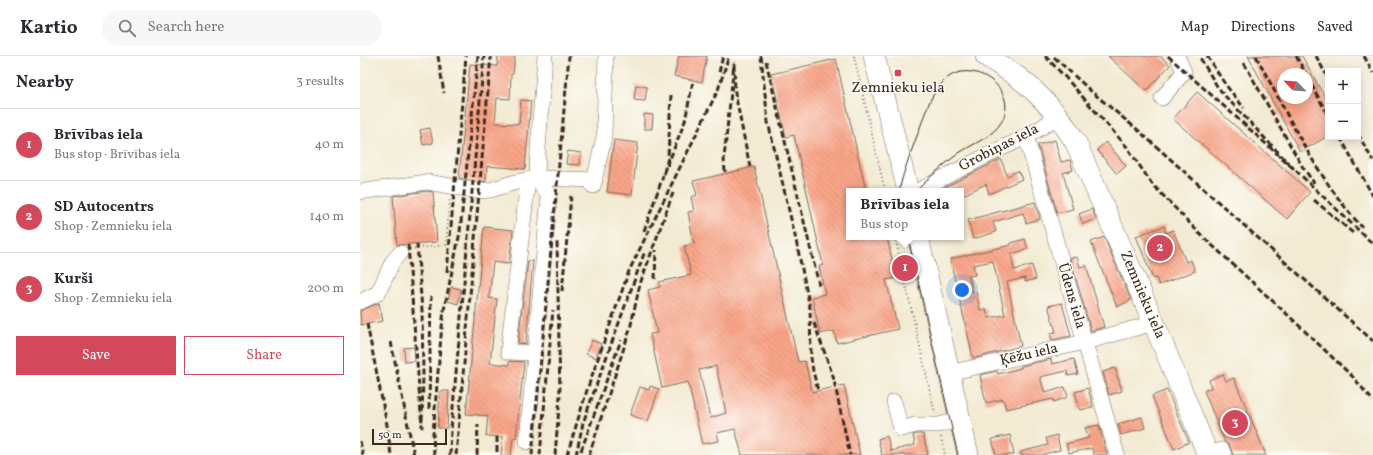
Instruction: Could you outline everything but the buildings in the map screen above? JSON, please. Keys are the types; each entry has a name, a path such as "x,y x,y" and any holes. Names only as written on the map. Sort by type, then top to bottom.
{"highway":[{"path":"874,56 907,188"},
{"name":"Zemnieku iela","path":"986,56 1019,78 1033,90 1058,115 1076,143 1213,455"},
{"path":"919,240 968,455"}],"street":[{"path":"534,353 508,352 538,148 545,56"},
{"path":"360,192 427,182 479,191 490,190 516,182 533,179 594,183 604,137 606,56"},
{"path":"1162,98 1184,72 1177,56"},
{"name":"Grobiņas iela","path":"924,188 1026,136 1050,122 1058,115"},
{"name":"Ūdens iela","path":"1026,136 1117,455"},
{"path":"527,442 549,196 533,179"},
{"path":"360,302 378,293 393,261 400,253"},
{"name":"Ķēžu iela","path":"950,373 1085,342 1154,323"},
{"path":"894,402 901,429 916,425 938,425 960,420"}],"path":[{"path":"854,56 884,188"},
{"path":"400,253 409,249 446,245 450,186"},
{"path":"896,240 944,455"}],"tram line":[{"path":"900,188 925,114 931,99 939,86 955,74 967,72 979,74 990,79 998,87 1004,97 1006,109 1002,121 988,136 953,157 919,188"},
{"path":"909,240 958,455"}],"railway":[{"path":"438,56 444,93"},
{"path":"447,272 466,56"},
{"path":"434,455 433,433 441,336 444,310 460,232 478,56"},
{"path":"450,455 484,56"},
{"path":"456,455 491,56"},
{"path":"532,455 569,56"},
{"path":"719,72 723,56"},
{"path":"567,455 588,387 629,271 718,90 729,56"},
{"path":"761,56 768,122 796,240 810,308 811,358 818,391"},
{"path":"1045,56 1127,147 1152,184 1200,234 1353,377 1373,401"},
{"path":"1168,56 1293,168 1225,96 1217,86 1199,56"},
{"path":"1207,56 1225,84 1244,108"},
{"path":"1256,56 1291,123 1317,166 1346,208 1362,227"},
{"path":"1296,56 1303,68"},
{"path":"1316,56 1325,72"},
{"path":"1364,56 1373,73"},
{"path":"1054,57 1092,92 1139,131 1373,341"},
{"path":"766,61 819,285"},
{"path":"1244,63 1302,166 1314,183"},
{"path":"725,172 724,158 734,64 735,93 750,167"},
{"path":"671,95 668,158 662,179 685,121 693,81"},
{"path":"1313,88 1325,110"},
{"path":"1361,139 1373,161"},
{"path":"1342,140 1373,196"},
{"path":"1289,164 1373,244"},
{"path":"644,231 662,179"},
{"path":"589,455 630,329 640,284 673,193"},
{"path":"562,291 571,196"},
{"path":"1314,200 1353,233"},
{"path":"555,455 560,396 557,241"},
{"path":"408,245 422,427 422,310 417,244"},
{"path":"655,279 656,250"},
{"path":"576,455 583,423 645,251"},
{"path":"429,409 431,296"},
{"path":"540,455 553,310"},
{"path":"814,323 833,376 850,455"},
{"path":"367,324 387,425 391,455"},
{"path":"581,451 621,340"},
{"path":"391,342 414,455"},
{"path":"477,455 478,424"},
{"path":"497,437 497,455"},
{"path":"360,441 363,455"}],"place":[{"name":"Zemnieku iela","path":"898,73"},
{"name":"SD Autocentrs","path":"1160,248"},
{"name":"Brīvības iela","path":"905,268"},
{"name":"Kurši","path":"1235,423"}]}
